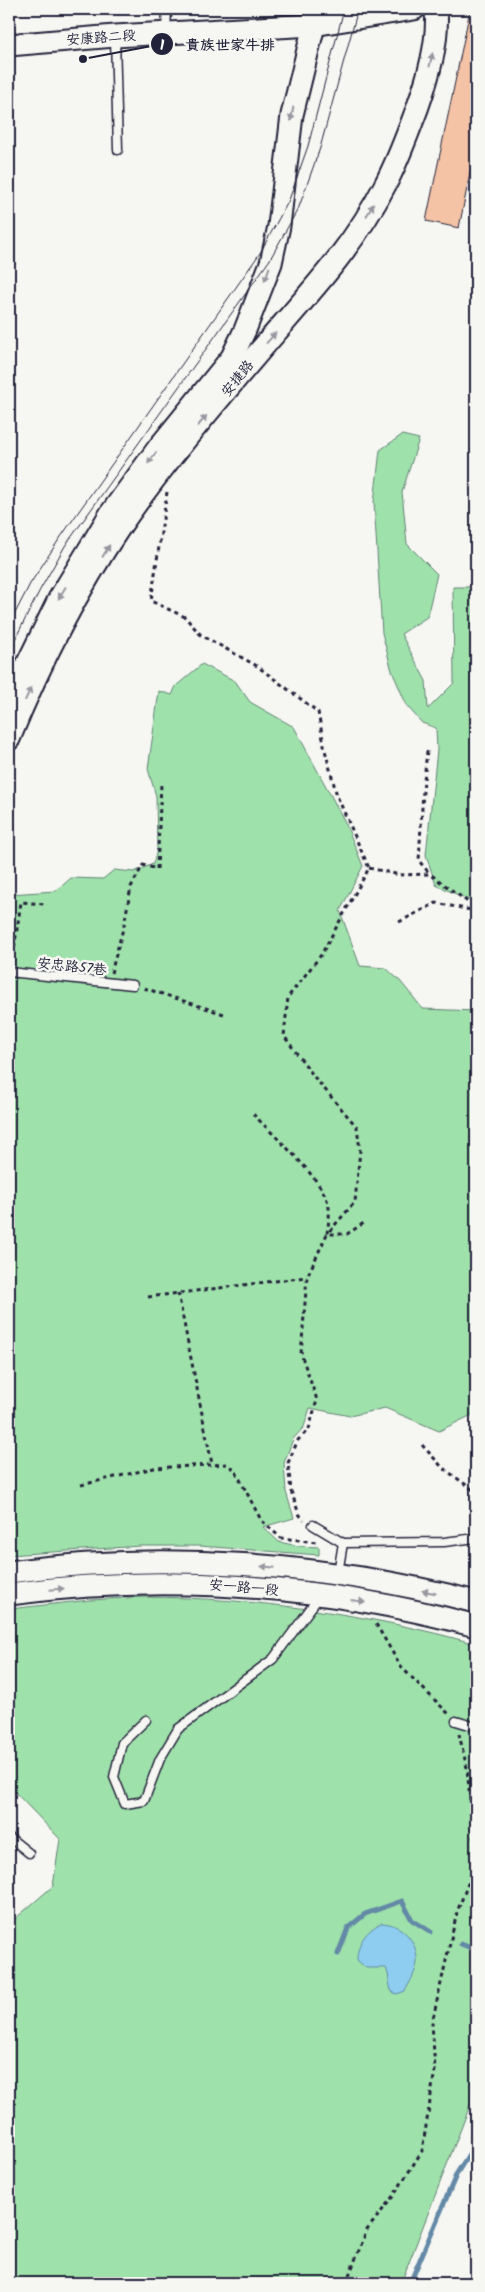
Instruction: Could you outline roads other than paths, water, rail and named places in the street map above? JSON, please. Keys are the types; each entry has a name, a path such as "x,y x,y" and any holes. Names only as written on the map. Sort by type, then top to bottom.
{"street":[{"path":"315,17 334,9"},
{"name":"安康路二段","path":"9,45 166,33 315,17 414,9"},
{"name":"安捷路","path":"9,701 59,599 111,513 159,447 211,398 328,271 359,229 385,185 407,136 424,88 437,32 436,9"},
{"name":"安捷路","path":"9,739 38,673 68,615 121,526 173,455 211,398 245,330 271,263 279,226 292,115 315,17"},
{"name":"安一路一段","path":"9,1572 104,1564 190,1561 305,1571 476,1602"},
{"path":"305,1571 311,1594"},
{"name":"安一路一段","path":"9,1594 142,1583 199,1583 311,1594 382,1605 476,1626"}],"lane":[{"path":"166,33 167,9"},
{"path":"115,36 118,150"},
{"name":"安忠路57巷","path":"10,972 133,985"},
{"path":"314,1526 343,1543 444,1542 476,1538"},
{"path":"337,1576 343,1543"},
{"path":"146,1720 122,1743 114,1777 126,1804 144,1801 160,1759 178,1729 273,1660 311,1594"},
{"path":"456,1721 476,1727"},
{"path":"9,1837 29,1852"}],"water":[{"path":"381,1923 395,1926 407,1935 417,1954 417,1962 411,1981 405,1991 397,1994 392,1992 386,1968 366,1968 357,1960 357,1954 363,1938"}],"waterway":[{"path":"338,1954 348,1928 365,1914 402,1901 412,1920 431,1932"},
{"path":"461,1944 476,1950"},
{"path":"410,2283 457,2173 476,2143"}],"tram line":[{"path":"9,625 30,584 58,541 260,253 289,200 308,146 344,9"},
{"path":"9,651 65,546 269,261 299,207 320,148 358,9"}],"place":[{"name":"貴族世家牛排","path":"83,59"}]}
